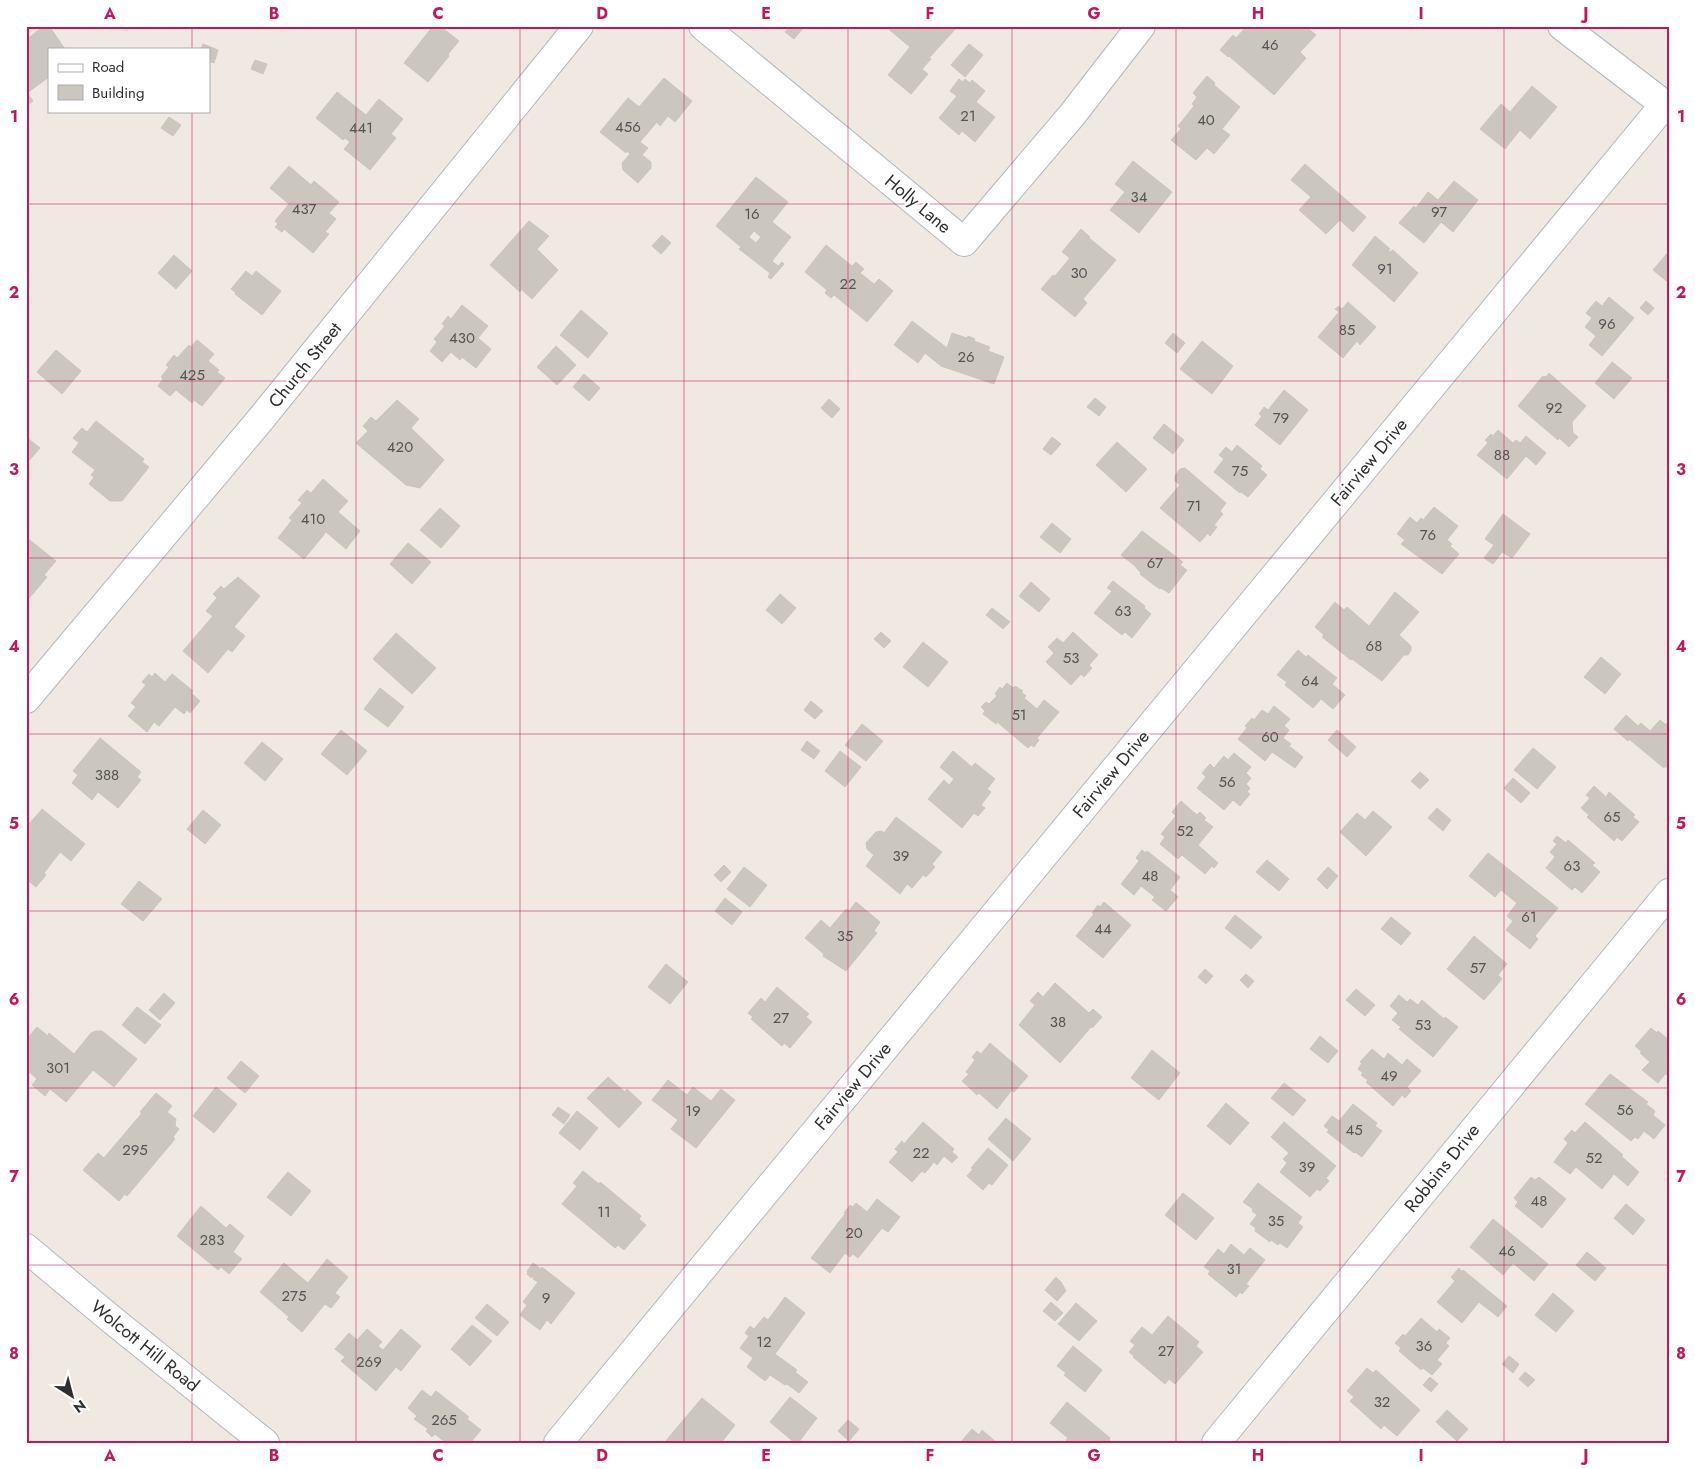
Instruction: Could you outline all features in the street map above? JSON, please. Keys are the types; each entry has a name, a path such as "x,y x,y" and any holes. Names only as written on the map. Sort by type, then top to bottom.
{"street":[{"name":"Church Street","path":"26,699 260,420 579,26"},
{"name":"Holly Lane","path":"704,26 964,242 1072,115 1140,26"},
{"path":"1562,26 1667,106"},
{"name":"Fairview Drive","path":"558,1443 1667,106"},
{"name":"Robbins Drive","path":"1216,1443 1669,893"},
{"name":"Wolcott Hill Road","path":"26,1248 265,1443"}],"building":[{"path":"44,26 49,26 64,48 48,48 48,78 27,93 33,101 26,106 26,40"},
{"path":"433,26 440,26 459,41 428,82 404,63"},
{"path":"790,26 804,27 794,39 785,32"},
{"path":"885,26 958,26 929,58 931,59 922,69 928,74 911,94 888,75 910,47"},
{"path":"1247,26 1305,26 1316,35 1300,52 1306,58 1274,95 1220,50 1233,35 1236,38"},
{"path":"203,44 218,50 214,63 210,61 210,48 201,48"},
{"path":"969,44 983,55 965,77 951,65"},
{"path":"255,60 267,64 263,74 251,69"},
{"path":"1207,76 1215,83 1214,85 1240,107 1222,129 1230,135 1214,154 1207,148 1196,160 1171,140 1181,129 1178,126 1194,106 1192,104 1197,97 1193,93"},
{"path":"664,78 692,101 675,122 668,116 660,126 657,122 640,142 648,148 642,155 651,162 651,168 638,183 623,170 622,163 630,154 627,151 626,153 600,132 628,98 639,107"},
{"path":"959,79 963,82 965,79 970,83 972,80 985,91 976,102 995,117 975,142 962,131 959,135 939,118 957,96 950,91"},
{"path":"1532,86 1557,107 1530,139 1520,130 1505,149 1480,129 1501,104 1510,112"},
{"path":"337,92 366,115 379,99 403,119 391,134 396,138 370,170 344,149 350,142 345,138 343,140 316,118"},
{"path":"169,117 181,125 173,136 161,128"},
{"path":"1133,161 1172,192 1139,233 1110,210 1125,192 1115,184"},
{"path":"1305,164 1366,217 1353,232 1340,220 1326,234 1299,210 1311,197 1291,180"},
{"path":"289,166 311,185 314,181 339,202 329,213 336,219 325,232 329,234 313,253 284,229 282,232 275,227 278,224 275,221 289,204 270,188"},
{"path":"756,177 788,202 772,222 791,237 772,261 778,266 782,262 784,264 771,279 768,277 770,273 739,249 741,247 716,226","holes":["754,231 761,237 756,243 749,237"]},
{"path":"1454,181 1478,200 1453,232 1441,222 1424,243 1399,223 1414,206 1416,208 1428,192 1438,200"},
{"path":"529,221 549,236 537,249 558,270 532,299 521,289 520,292 490,265"},
{"path":"1081,229 1116,260 1083,299 1087,303 1075,317 1041,289 1070,258 1062,252"},
{"path":"662,235 671,243 661,254 652,246"},
{"path":"1375,236 1390,249 1388,250 1390,252 1393,250 1418,273 1394,302 1352,265"},
{"path":"826,245 852,266 856,262 864,269 860,273 874,284 879,279 893,291 867,322 834,295 831,298 825,293 827,290 805,272"},
{"path":"1669,251 1669,283 1653,270"},
{"path":"174,255 192,271 176,289 158,273"},
{"path":"246,271 252,276 256,271 281,291 262,315 231,289"},
{"path":"1609,297 1634,318 1602,356 1589,345 1596,336 1585,327 1592,318 1586,313 1596,301 1602,306"},
{"path":"1646,301 1654,308 1648,315 1640,308"},
{"path":"1348,302 1376,327 1360,345 1357,341 1343,358 1318,337 1339,312 1335,309 1339,306 1342,309"},
{"path":"462,305 488,326 478,338 491,349 476,368 462,357 460,360 451,352 442,362 430,351 437,342 434,339 445,326 442,324 448,316 451,319"},
{"path":"581,310 608,333 588,358 560,335"},
{"path":"912,321 947,348 952,333 975,339 974,341 990,347 988,351 1004,357 994,384 941,366 925,353 918,363 894,345"},
{"path":"1173,333 1185,343 1177,353 1165,343"},
{"path":"197,340 214,354 208,361 225,378 202,406 194,400 192,403 176,390 170,396 158,386 163,379 161,377 169,367 166,365 174,355 177,358 189,345 191,347"},
{"path":"1202,341 1233,366 1212,394 1180,369"},
{"path":"556,346 576,365 557,385 537,367"},
{"path":"56,350 81,371 62,394 37,372"},
{"path":"1612,362 1632,378 1614,399 1595,383"},
{"path":"1549,373 1586,406 1572,422 1573,433 1578,437 1569,447 1518,406 1543,376 1546,377"},
{"path":"584,374 600,388 589,401 573,387"},
{"path":"1284,390 1308,410 1280,445 1255,425 1262,416 1259,414 1264,407 1268,410"},
{"path":"1095,398 1106,407 1099,416 1087,407"},
{"path":"829,399 840,409 832,418 821,408"},
{"path":"397,400 419,419 411,428 444,460 420,488 406,485 356,443 368,431 363,426 371,417 376,421"},
{"path":"96,421 144,459 142,462 149,467 122,501 110,501 89,484 94,477 91,475 95,470 72,452 79,443 73,438 82,428 87,432"},
{"path":"1164,424 1184,440 1173,454 1153,438"},
{"path":"1498,430 1513,443 1516,440 1520,443 1526,436 1546,453 1536,465 1526,456 1507,479 1477,455 1488,443 1485,440 1491,434 1493,436"},
{"path":"26,437 40,448 26,464"},
{"path":"1052,437 1061,444 1051,455 1043,449"},
{"path":"1117,442 1147,469 1126,492 1096,465"},
{"path":"1237,445 1262,466 1260,469 1267,475 1248,497 1240,493 1214,472 1224,459 1219,455 1226,447 1232,452"},
{"path":"1185,468 1226,503 1220,511 1223,514 1214,525 1217,527 1210,536 1208,533 1200,542 1160,508 1180,485 1175,481 1175,476 1180,469"},
{"path":"323,479 348,501 338,512 360,531 346,549 326,532 304,559 278,538 292,520 289,518 302,503 298,500 307,490 311,493"},
{"path":"1434,507 1458,526 1447,540 1452,544 1450,546 1459,554 1442,574 1401,544 1405,540 1397,534 1410,517 1417,523 1421,518 1423,520"},
{"path":"440,508 460,526 441,548 420,530"},
{"path":"1503,514 1530,534 1512,558 1502,552 1493,564 1484,558 1494,545 1485,539"},
{"path":"1052,523 1071,539 1060,553 1040,537"},
{"path":"1142,531 1183,562 1180,565 1187,570 1169,593 1160,589 1140,574 1134,565 1121,555"},
{"path":"26,537 56,561 44,575 47,577 26,602"},
{"path":"408,543 431,562 412,584 390,564"},
{"path":"238,577 260,596 234,627 245,636 232,652 228,649 208,673 183,651 213,616 206,611 217,598 213,594 221,586 224,589"},
{"path":"1113,581 1145,606 1144,608 1151,614 1132,638 1125,632 1122,635 1094,613 1112,591 1107,588"},
{"path":"1031,582 1050,599 1039,612 1019,596"},
{"path":"1395,592 1419,612 1399,635 1411,646 1411,650 1408,655 1404,655 1382,681 1322,637 1324,635 1315,627 1335,602 1344,610 1347,607 1369,626"},
{"path":"780,594 796,608 782,624 766,610"},
{"path":"992,608 1010,622 1003,629 986,615"},
{"path":"881,632 891,641 884,648 874,639"},
{"path":"1073,632 1098,655 1089,665 1092,668 1084,677 1081,674 1071,685 1046,662 1054,653 1048,647 1057,638 1063,643"},
{"path":"396,633 436,668 412,694 373,659"},
{"path":"923,642 948,662 928,687 903,667"},
{"path":"1298,650 1306,657 1308,655 1337,678 1332,684 1345,695 1333,709 1321,699 1313,708 1285,685 1287,682 1277,675"},
{"path":"1601,657 1621,674 1605,694 1584,677"},
{"path":"155,673 165,682 172,674 193,691 191,693 200,701 190,713 187,710 184,714 175,707 159,726 154,722 147,732 128,716 136,707 131,703 146,685 142,682 149,674 152,677"},
{"path":"1007,683 1013,688 1015,686 1023,691 1021,692 1026,696 1024,698 1037,709 1044,700 1059,712 1037,738 1039,740 1034,747 1031,745 1028,748 997,722 996,724 983,714 985,711 981,707 986,702 989,704 997,696 995,694 1000,687 1002,689"},
{"path":"380,688 404,707 388,727 364,709"},
{"path":"811,701 823,711 815,719 804,710"},
{"path":"1274,706 1290,719 1284,726 1289,730 1283,738 1291,744 1289,746 1303,757 1295,768 1272,752 1265,761 1238,739 1252,718 1254,720 1262,710 1268,714"},
{"path":"1626,715 1638,726 1641,723 1650,731 1660,720 1666,725 1667,723 1669,724 1669,769 1665,766 1664,768 1614,729"},
{"path":"862,724 883,741 866,761 845,745"},
{"path":"341,730 367,751 347,775 321,754"},
{"path":"1337,730 1356,747 1347,757 1328,740"},
{"path":"100,738 141,772 137,777 141,780 118,808 98,792 92,800 72,783 78,775 73,771"},
{"path":"807,741 820,751 814,759 801,750"},
{"path":"262,742 283,759 265,781 244,763"},
{"path":"1533,748 1556,767 1537,789 1514,770"},
{"path":"840,751 861,767 845,787 825,771"},
{"path":"953,751 972,767 975,763 995,779 987,789 991,792 981,805 985,808 978,816 974,813 962,828 928,799 944,780 949,785 954,779 940,767"},
{"path":"1234,753 1251,767 1246,773 1251,778 1246,784 1250,788 1247,792 1250,794 1240,806 1233,800 1224,810 1197,788 1206,777 1202,773 1210,764 1214,768 1224,756 1228,760"},
{"path":"1420,772 1429,780 1420,789 1411,781"},
{"path":"1513,778 1530,793 1521,803 1504,788"},
{"path":"1594,786 1606,797 1609,792 1635,815 1633,817 1639,822 1622,841 1617,837 1614,841 1587,817 1589,815 1581,808 1590,798 1586,795"},
{"path":"1181,801 1197,815 1200,812 1206,818 1204,820 1213,827 1198,845 1218,863 1214,868 1212,866 1205,874 1182,855 1178,859 1160,844 1165,837 1161,834 1176,816 1172,812"},
{"path":"1437,808 1451,820 1443,831 1428,818"},
{"path":"42,809 85,844 71,861 60,852 36,887 26,879 26,823 28,821 30,823"},
{"path":"203,810 221,825 205,844 187,829"},
{"path":"1373,811 1392,827 1366,856 1340,832 1357,813 1365,820"},
{"path":"896,817 942,852 932,864 935,867 926,877 923,875 912,888 907,884 900,894 866,866 874,855 867,849 866,843 876,832 882,831 884,833"},
{"path":"1557,836 1566,843 1568,840 1595,863 1592,865 1600,872 1582,893 1575,887 1572,890 1546,868 1555,857 1550,852 1557,844 1553,841"},
{"path":"1142,850 1146,853 1147,851 1180,877 1170,890 1178,897 1166,911 1152,900 1155,897 1141,886 1134,895 1121,884 1139,861 1136,858"},
{"path":"1488,853 1558,908 1535,936 1538,939 1530,949 1506,930 1513,921 1507,916 1517,903 1501,890 1495,897 1469,876"},
{"path":"1267,860 1289,879 1279,891 1256,872"},
{"path":"724,865 731,872 721,882 714,875"},
{"path":"744,867 767,885 750,907 727,889"},
{"path":"1328,867 1338,876 1327,889 1317,879"},
{"path":"139,881 162,899 143,921 121,904"},
{"path":"725,898 742,912 732,925 715,911"},
{"path":"856,902 880,922 874,931 877,933 846,971 823,956 824,954 805,938 821,920 830,928 846,909 849,911"},
{"path":"1104,902 1131,925 1103,958 1076,936 1094,914 1092,913 1098,905 1100,907"},
{"path":"1235,915 1262,937 1251,949 1225,928"},
{"path":"1391,917 1411,933 1401,945 1381,929"},
{"path":"1474,936 1507,964 1498,975 1502,979 1484,1000 1447,969"},
{"path":"666,964 688,982 670,1004 648,987"},
{"path":"1205,969 1213,976 1206,984 1198,977"},
{"path":"1246,974 1254,981 1248,988 1240,980"},
{"path":"1055,983 1089,1013 1093,1009 1102,1017 1060,1063 1019,1025 1035,1005 1030,1001 1038,992 1043,997"},
{"path":"777,987 809,1014 806,1017 812,1022 790,1048 784,1043 782,1046 751,1019 753,1017 748,1013 761,998 765,1002"},
{"path":"1356,989 1375,1005 1365,1016 1346,1000"},
{"path":"164,993 175,1003 160,1020 149,1010"},
{"path":"1399,995 1407,1002 1410,999 1418,1005 1422,1000 1444,1019 1445,1017 1458,1027 1433,1057 1399,1029 1401,1027 1392,1020 1398,1013 1390,1006"},
{"path":"137,1007 161,1025 145,1044 122,1025"},
{"path":"37,1027 48,1036 49,1033 74,1054 91,1033 102,1031 137,1059 114,1087 93,1070 66,1102 50,1089 45,1096 32,1085 37,1079 26,1069 26,1040"},
{"path":"1651,1028 1669,1040 1669,1075 1665,1074 1658,1083 1642,1070 1650,1062 1635,1046"},
{"path":"1320,1036 1338,1051 1328,1063 1310,1049"},
{"path":"990,1043 1028,1076 1014,1092 1000,1081 1011,1091 997,1109 979,1093 977,1095 962,1081 969,1074 966,1072 975,1060 972,1057 977,1051 981,1054"},
{"path":"1372,1049 1384,1059 1388,1053 1402,1065 1407,1059 1421,1071 1407,1087 1411,1091 1405,1098 1402,1095 1393,1106 1366,1082 1368,1080 1361,1075 1363,1073 1358,1069 1362,1063 1360,1062"},
{"path":"1152,1050 1180,1073 1159,1100 1131,1078"},
{"path":"241,1061 259,1076 245,1093 227,1078"},
{"path":"1610,1074 1648,1102 1646,1104 1655,1111 1653,1115 1665,1125 1654,1139 1644,1131 1638,1139 1635,1137 1631,1141 1585,1104"},
{"path":"608,1077 625,1092 627,1089 642,1103 619,1128 587,1098"},
{"path":"668,1080 687,1095 693,1087 711,1101 721,1089 735,1100 696,1148 671,1129 678,1120 652,1100"},
{"path":"1284,1083 1306,1100 1293,1116 1271,1098"},
{"path":"216,1087 237,1104 214,1133 193,1116"},
{"path":"156,1093 172,1106 167,1112 176,1119 175,1126 179,1129 173,1137 175,1139 127,1196 125,1194 119,1201 83,1170 98,1153 104,1158 142,1113 140,1112"},
{"path":"1226,1103 1249,1123 1230,1145 1207,1126"},
{"path":"1353,1104 1377,1123 1375,1126 1382,1131 1362,1157 1327,1132 1329,1130 1324,1126 1332,1116 1339,1121"},
{"path":"558,1107 570,1115 564,1124 552,1115"},
{"path":"577,1111 598,1128 580,1150 559,1133"},
{"path":"1006,1118 1031,1139 1013,1161 988,1139"},
{"path":"923,1122 954,1149 952,1152 958,1157 952,1163 944,1156 937,1165 934,1162 925,1173 922,1171 912,1182 889,1162 898,1152 895,1149 902,1141 904,1144"},
{"path":"1284,1122 1336,1166 1326,1178 1329,1181 1320,1191 1317,1189 1310,1197 1280,1172 1287,1163 1283,1159 1289,1153 1271,1137"},
{"path":"1585,1122 1623,1155 1621,1156 1639,1172 1628,1186 1614,1174 1602,1189 1576,1167 1570,1174 1554,1162 1568,1143 1564,1139 1572,1130 1575,1133"},
{"path":"988,1148 1008,1165 992,1185 989,1183 983,1190 967,1176 973,1169 971,1168"},
{"path":"583,1171 599,1184 600,1182 641,1216 639,1219 646,1225 624,1250 618,1245 615,1248 562,1204 577,1186 573,1183"},
{"path":"288,1172 311,1191 291,1216 267,1197"},
{"path":"1531,1177 1535,1180 1539,1177 1566,1199 1542,1228 1515,1206 1518,1202 1514,1198"},
{"path":"1258,1183 1302,1217 1298,1223 1303,1227 1287,1248 1280,1243 1278,1245 1271,1240 1270,1242 1255,1231 1256,1228 1250,1224 1257,1215 1252,1211 1253,1209 1243,1202"},
{"path":"1183,1193 1214,1218 1196,1240 1165,1215"},
{"path":"877,1199 900,1217 888,1232 882,1228 858,1258 853,1254 850,1257 845,1253 830,1273 811,1258 850,1205 853,1207 856,1203 867,1212"},
{"path":"1626,1204 1645,1220 1633,1235 1614,1218"},
{"path":"201,1206 226,1228 230,1224 244,1236 233,1252 242,1259 229,1274 221,1267 218,1270 177,1236"},
{"path":"1493,1219 1548,1264 1534,1281 1513,1263 1503,1275 1470,1247"},
{"path":"1231,1244 1244,1255 1250,1248 1265,1260 1246,1284 1249,1286 1242,1294 1240,1292 1236,1297 1208,1274 1210,1271 1204,1267 1218,1249 1224,1254"},
{"path":"1587,1252 1606,1268 1595,1281 1576,1265"},
{"path":"327,1259 348,1277 335,1293 340,1297 331,1308 325,1304 302,1332 287,1319 289,1317 260,1292 284,1263 308,1283"},
{"path":"533,1263 541,1269 542,1267 575,1293 551,1324 547,1320 540,1330 520,1315 527,1305 523,1302 538,1282 533,1279 533,1276 531,1278 527,1274"},
{"path":"1459,1268 1507,1306 1498,1317 1479,1302 1462,1323 1437,1302 1455,1281 1451,1277"},
{"path":"1056,1277 1066,1291 1057,1301 1045,1290"},
{"path":"1553,1293 1574,1311 1556,1332 1535,1315"},
{"path":"785,1297 805,1313 775,1354 797,1370 795,1372 808,1382 799,1393 770,1375 765,1381 747,1367 753,1358 740,1348 749,1336 745,1333 750,1326 754,1329 764,1317 768,1320"},
{"path":"1051,1302 1063,1313 1055,1321 1043,1311"},
{"path":"1076,1303 1097,1321 1079,1341 1058,1324"},
{"path":"487,1304 509,1322 497,1336 475,1318"},
{"path":"1168,1316 1199,1342 1196,1346 1203,1352 1175,1384 1169,1379 1165,1384 1129,1352 1135,1345 1130,1341 1142,1327 1152,1335"},
{"path":"1421,1318 1437,1332 1439,1329 1450,1338 1446,1343 1449,1346 1437,1360 1442,1364 1432,1375 1423,1368 1421,1370 1399,1351 1401,1348 1395,1343 1403,1334 1405,1336"},
{"path":"472,1325 492,1341 470,1366 451,1349"},
{"path":"367,1329 382,1342 378,1346 383,1350 401,1329 421,1346 401,1371 396,1367 376,1391 341,1361 345,1357 335,1349 349,1333 357,1340"},
{"path":"1073,1346 1102,1370 1085,1392 1064,1375 1066,1373 1057,1366"},
{"path":"1509,1356 1519,1364 1513,1373 1502,1364"},
{"path":"1367,1368 1373,1373 1376,1370 1420,1410 1397,1436 1384,1425 1381,1429 1350,1401 1354,1397 1347,1391"},
{"path":"1525,1372 1535,1380 1528,1387 1519,1379"},
{"path":"1430,1377 1438,1384 1431,1392 1423,1385"},
{"path":"422,1390 431,1397 436,1391 469,1417 467,1419 481,1430 470,1443 446,1443 435,1434 432,1437 426,1431 428,1429 414,1419 417,1416 408,1408"},
{"path":"790,1397 817,1418 798,1443 795,1443 770,1422"},
{"path":"702,1398 735,1425 721,1443 664,1443"},
{"path":"1067,1402 1110,1438 1112,1443 1064,1443 1068,1438 1050,1423"},
{"path":"1447,1410 1468,1429 1457,1441 1436,1422"},
{"path":"848,1420 859,1429 849,1441 838,1431"},
{"path":"972,1429 979,1435 982,1430 997,1443 960,1443"}]}
